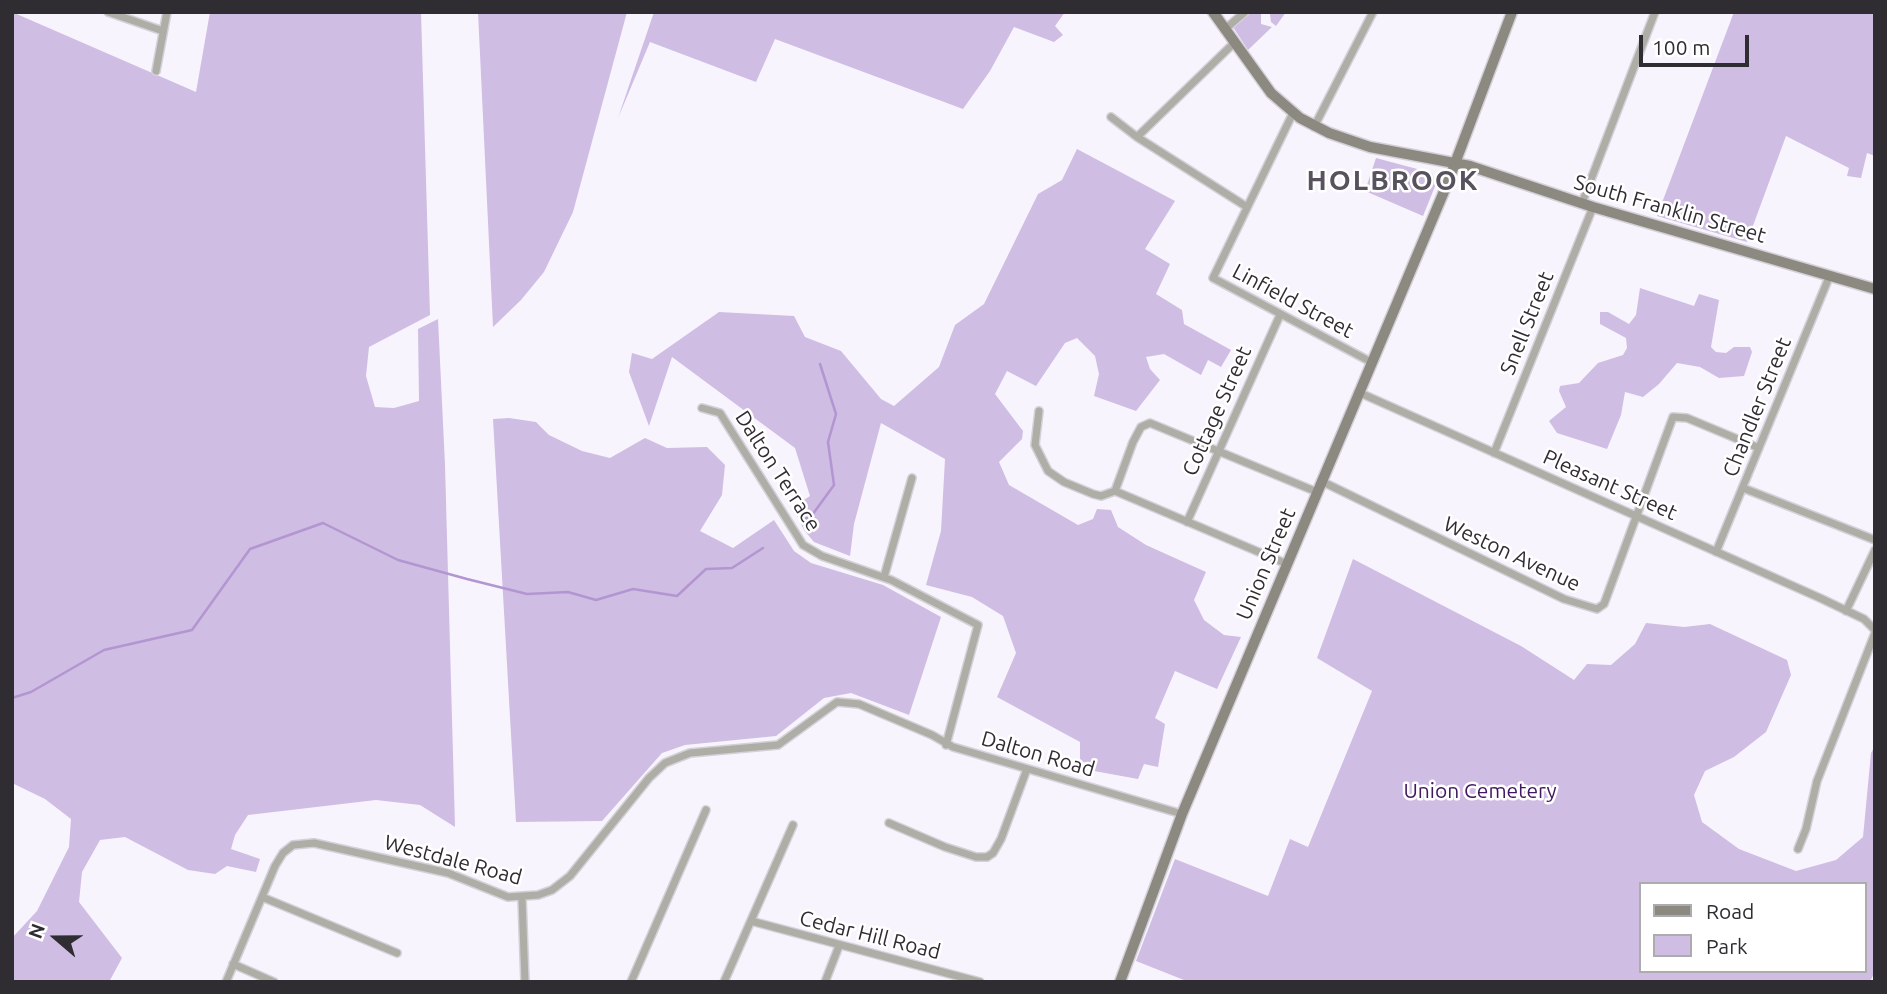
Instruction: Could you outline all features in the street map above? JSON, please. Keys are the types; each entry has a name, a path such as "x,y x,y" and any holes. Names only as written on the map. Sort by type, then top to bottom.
{"main road":[{"name":"South Franklin Street","path":"1213,12 1266,88 1293,113 1314,127 1370,147 1455,163 1593,207 1875,289"},
{"name":"Union Street","path":"1120,982 1182,814 1455,163 1512,12"}],"street":[{"path":"108,12 163,31"},
{"path":"156,71 167,12"},
{"path":"1224,30 1245,12"},
{"path":"1314,127 1373,12"},
{"path":"1582,203 1655,12"},
{"path":"1137,137 1233,44"},
{"name":"Linfield Street","path":"1293,113 1213,278 1371,362"},
{"path":"1111,117 1137,137 1247,207"},
{"name":"Snell Street","path":"1494,453 1593,207"},
{"name":"Chandler Street","path":"1716,552 1830,275"},
{"name":"Cottage Street","path":"1187,522 1280,315"},
{"name":"Pleasant Street","path":"1359,392 1870,622 1875,631"},
{"name":"Dalton Terrace","path":"702,408 720,414 803,545 822,556 884,577 978,625 946,745"},
{"path":"1039,411 1035,444 1048,471 1064,482 1101,496 1115,491 1287,564"},
{"path":"1638,517 1668,422 1673,417 1686,418 1759,448"},
{"path":"1115,491 1133,442 1140,427 1146,423 1317,492"},
{"path":"884,577 912,478"},
{"name":"Weston Avenue","path":"1321,481 1587,608 1597,609 1604,604 1638,517"},
{"path":"1742,488 1875,540"},
{"path":"1846,611 1875,550"},
{"path":"1797,849 1806,829 1811,800 1875,631"},
{"name":"Westdale Road","path":"226,982 283,853 293,845 310,842 448,873 500,894 523,898 546,893 565,881 653,773 671,760 696,752 778,745 837,702 855,702 890,716"},
{"name":"Dalton Road","path":"890,716 932,735 946,745 1182,814"},
{"path":"889,823 976,857 987,857 993,853 1001,839 1027,769"},
{"path":"631,982 706,810"},
{"path":"724,982 793,825"},
{"path":"262,897 397,953"},
{"path":"523,898 525,982"},
{"name":"Cedar Hill Road","path":"751,921 981,982"},
{"path":"825,982 839,946"},
{"path":"233,964 274,982"}],"green space":[{"path":"12,12 196,92 210,12 421,12 430,315 369,347 366,376 375,407 394,408 419,401 418,329 438,319 445,465 455,827 420,805 376,800 248,815 235,835 231,849 260,859 256,872 227,866 215,874 188,870 125,837 100,840 82,872 79,902 122,958 109,982 12,982 12,938 37,911 69,847 71,819 45,799 12,783"},
{"path":"478,12 627,12 573,212 544,272 521,300 493,327"},
{"path":"654,12 1065,12 1055,26 1063,35 1054,42 1014,27 990,71 963,109 775,39 756,82 650,42 618,118"},
{"path":"1251,12 1286,12 1276,26 1271,22 1270,14 1261,14 1261,24 1272,27 1248,50 1233,27"},
{"path":"1734,12 1875,12 1875,156 1867,153 1861,178 1847,176 1849,168 1786,136 1747,242 1657,216"},
{"path":"1077,149 1175,201 1145,249 1170,264 1156,294 1182,310 1184,324 1231,350 1221,367 1208,360 1201,375 1164,354 1146,357 1150,369 1160,380 1136,411 1094,396 1099,374 1095,356 1077,338 1065,343 1036,386 1007,371 995,394 1023,431 1022,439 999,462 1009,485 1078,525 1093,519 1097,509 1111,510 1118,527 1146,545 1206,572 1194,600 1204,620 1224,635 1241,637 1217,689 1175,671 1155,718 1165,724 1158,767 1144,764 1138,779 1094,771 1080,759 1080,742 997,697 1016,653 1003,616 972,597 926,585 941,531 945,459 881,423 854,524 850,556 814,542 804,530 793,507 810,496 795,448 672,357 649,426 629,372 632,353 652,359 719,312 794,316 805,337 841,351 881,399 894,406 939,367 955,325 984,304 1038,194 1062,180"},
{"path":"1376,158 1432,173 1436,184 1423,216 1365,191"},
{"path":"1640,288 1694,306 1699,294 1719,300 1711,347 1716,352 1726,353 1734,347 1750,347 1752,352 1744,376 1719,378 1700,367 1677,363 1659,384 1643,397 1625,392 1621,415 1607,449 1557,433 1549,421 1566,407 1559,391 1560,386 1579,383 1598,363 1623,355 1627,348 1626,338 1600,324 1600,312 1608,312 1629,324 1636,315"},
{"path":"509,418 536,422 549,435 582,451 610,458 645,438 667,448 707,447 725,465 722,495 700,531 733,548 774,520 794,551 811,563 883,585 941,617 909,715 851,693 824,698 776,736 685,745 662,753 602,821 516,822 493,419"},
{"name":"Union Cemetery","path":"1353,559 1521,646 1574,680 1587,664 1611,665 1635,644 1646,623 1684,627 1710,624 1787,660 1791,675 1766,732 1734,757 1705,771 1694,795 1702,822 1739,849 1796,871 1836,860 1863,837 1871,753 1875,746 1875,971 1870,982 1189,982 1136,961 1175,859 1268,896 1290,839 1308,847 1372,691 1317,658"}],"waterway":[{"path":"802,519 810,518 834,485 828,442 836,414 820,364"},
{"path":"12,698 31,692 104,650 192,630 250,549 323,523 398,560 527,594 568,592 596,600 633,589 677,596 706,569 732,568 763,548"}],"district":[{"name":"HOLBROOK","path":"1393,181"}]}
